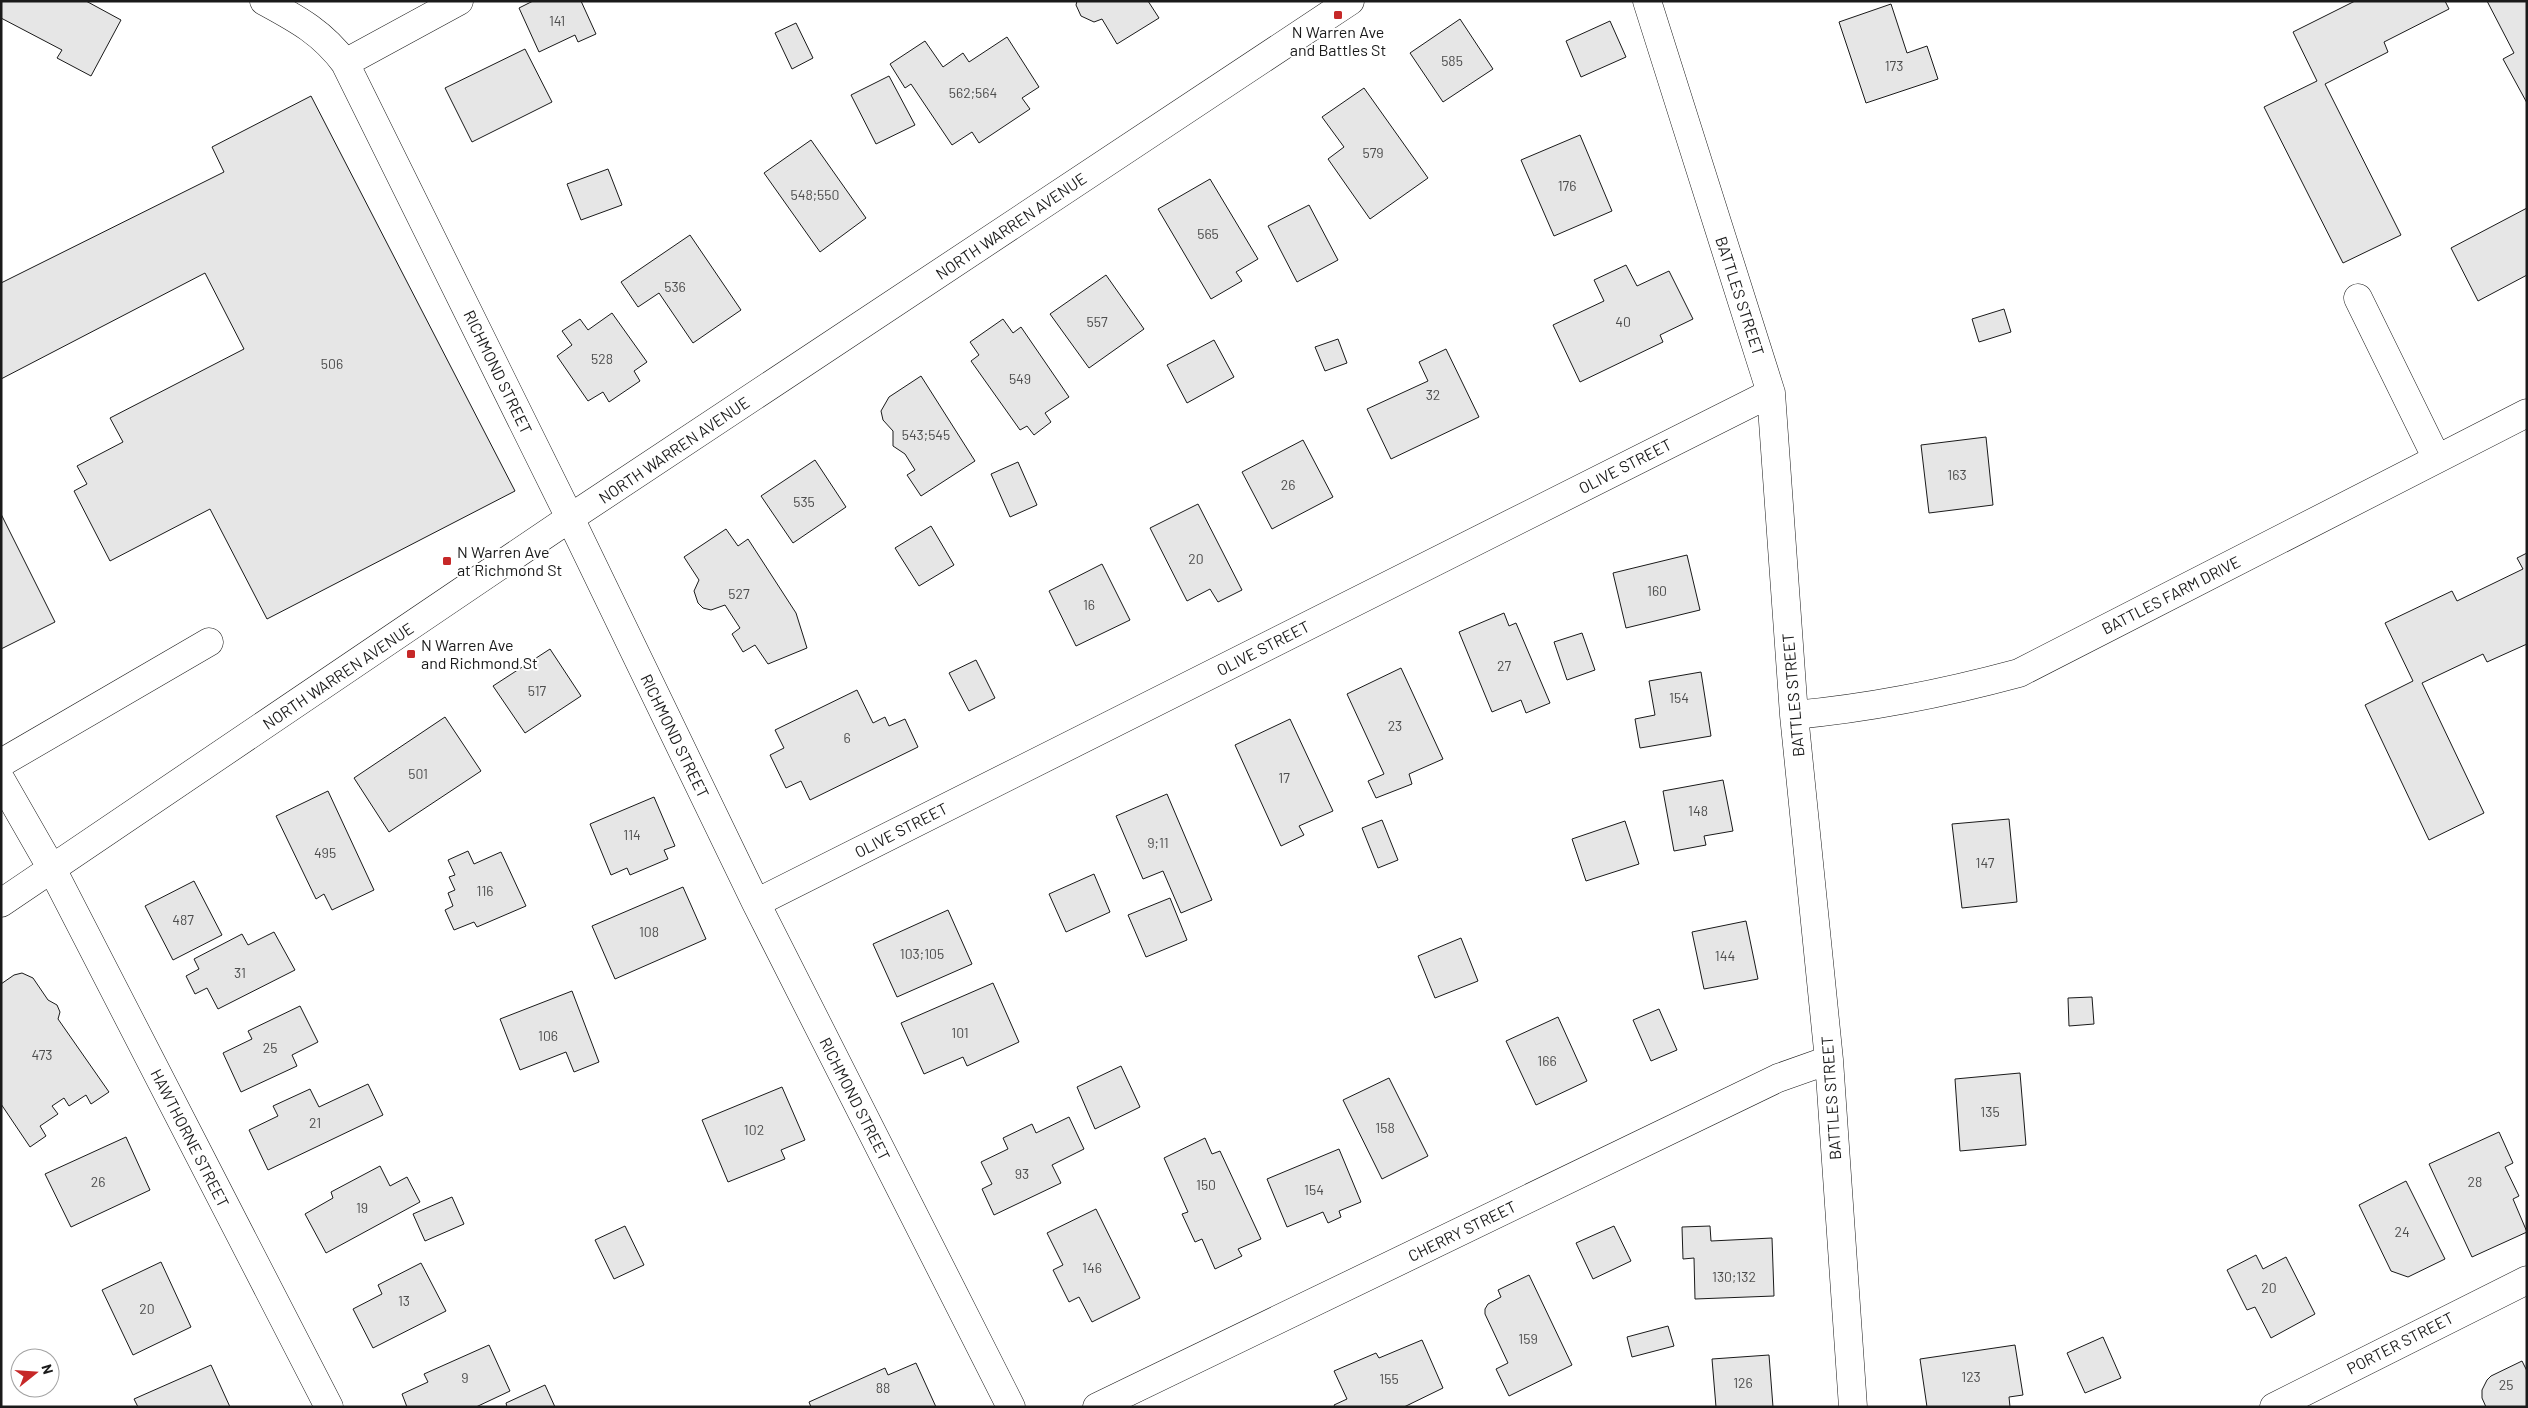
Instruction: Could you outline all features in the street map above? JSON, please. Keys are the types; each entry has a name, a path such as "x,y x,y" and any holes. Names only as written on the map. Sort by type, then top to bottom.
{"street":[{"name":"RICHMOND STREET","path":"264,1 318,33 333,46 345,63 570,518 756,903 1011,1407"},
{"path":"345,63 459,1"},
{"name":"NORTH WARREN AVENUE","path":"1,903 570,518 1350,1"},
{"name":"BATTLES STREET","path":"1646,1 1771,392 1794,715 1829,1060 1852,1407"},
{"path":"2358,298 2437,460"},
{"name":"OLIVE STREET","path":"756,903 1771,392"},
{"name":"BATTLES FARM DRIVE","path":"1794,715 1835,711 1946,692 2019,673 2527,413"},
{"path":"1,763 209,642"},
{"name":"HAWTHORNE STREET","path":"1,780 52,869 329,1407"},
{"name":"CHERRY STREET","path":"1097,1407 1769,1082 1829,1060"},
{"name":"PORTER STREET","path":"2274,1407 2527,1280"}],"building":[{"path":"1,1 86,1 121,20 91,76 57,58 62,50 1,18"},
{"path":"533,1 581,1 596,34 578,42 575,35 539,52 519,8"},
{"path":"1077,1 1148,1 1159,18 1117,44 1102,19 1094,22 1081,16 1076,5"},
{"path":"2355,1 2445,1 2449,9 2384,42 2388,52 2325,84 2401,235 2343,263 2264,107 2317,81 2293,32"},
{"path":"2487,1 2527,1 2527,103 2503,59 2514,53"},
{"path":"1891,4 1907,53 1927,46 1938,79 1866,103 1839,22"},
{"path":"1460,19 1493,69 1443,102 1410,53"},
{"path":"1610,21 1626,57 1581,77 1566,41"},
{"path":"796,23 813,58 792,69 775,33"},
{"path":"1007,37 1039,87 1022,98 1030,109 979,143 972,132 952,145 911,84 905,88 890,64 925,41 943,67 963,53 969,62"},
{"path":"525,49 552,102 472,142 445,88"},
{"path":"889,76 915,125 876,144 851,95"},
{"path":"1364,88 1428,178 1370,219 1328,159 1344,147 1322,117"},
{"path":"311,96 515,491 267,619 210,509 110,561 74,491 87,484 77,466 123,442 110,418 244,349 205,273 1,379 1,283 224,172 212,147"},
{"path":"1580,135 1612,211 1554,236 1521,160"},
{"path":"811,140 866,218 820,252 764,173"},
{"path":"608,169 622,205 581,220 567,184"},
{"path":"1210,179 1258,259 1236,272 1242,281 1211,299 1158,209"},
{"path":"1309,205 1338,260 1297,282 1268,226"},
{"path":"2527,208 2527,275 2478,301 2451,248"},
{"path":"690,235 741,310 693,343 659,293 638,307 621,282"},
{"path":"1626,265 1637,286 1669,271 1693,319 1660,335 1663,342 1580,382 1553,325 1604,301 1594,280"},
{"path":"1106,275 1144,329 1089,368 1050,314"},
{"path":"2004,309 2011,332 1979,342 1972,319"},
{"path":"612,313 647,362 634,371 640,381 609,402 603,392 588,401 557,356 572,345 562,331 580,319 588,330"},
{"path":"1003,319 1013,333 1021,327 1069,397 1045,413 1051,422 1034,435 1027,426 1020,430 971,361 979,355 970,342"},
{"path":"1338,339 1347,363 1325,371 1315,347"},
{"path":"1214,340 1234,377 1187,403 1167,365"},
{"path":"1446,349 1479,417 1391,459 1367,409 1428,381 1419,362"},
{"path":"921,376 975,461 921,496 907,475 915,470 905,454 893,446 893,431 883,420 881,411 889,397"},
{"path":"1986,437 1993,505 1929,513 1921,445"},
{"path":"1303,440 1333,497 1272,529 1242,472"},
{"path":"815,460 846,507 793,543 761,496"},
{"path":"1018,462 1037,505 1010,517 991,474"},
{"path":"1198,504 1242,590 1218,602 1210,589 1187,601 1150,528"},
{"path":"1,514 55,622 1,649"},
{"path":"931,526 954,565 919,586 895,548"},
{"path":"726,529 738,546 748,539 796,613 807,648 768,664 755,645 743,652 732,634 740,628 725,605 711,610 703,608 698,603 694,591 699,580 684,557"},
{"path":"2527,553 2527,644 2487,662 2483,654 2422,683 2484,813 2429,840 2365,705 2413,681 2385,623 2452,591 2457,601 2523,569 2517,558"},
{"path":"1687,555 1700,610 1626,628 1613,573"},
{"path":"1102,564 1130,620 1076,646 1049,591"},
{"path":"1504,613 1509,626 1516,623 1550,703 1526,713 1521,700 1492,712 1459,632"},
{"path":"1582,633 1595,670 1567,680 1554,642"},
{"path":"550,649 581,696 525,733 493,686"},
{"path":"976,660 995,698 969,711 949,673"},
{"path":"1401,668 1443,759 1409,774 1412,784 1376,798 1368,781 1384,774 1347,694"},
{"path":"1701,672 1711,736 1640,748 1635,719 1655,715 1649,681"},
{"path":"857,690 873,723 885,717 889,726 905,719 918,747 810,800 801,781 786,788 770,755 784,748 775,730"},
{"path":"445,717 481,771 389,832 354,778"},
{"path":"1290,719 1333,811 1299,826 1304,835 1281,846 1235,745"},
{"path":"1723,780 1733,831 1704,836 1706,845 1674,851 1663,791"},
{"path":"328,791 374,890 332,910 324,894 316,899 276,816"},
{"path":"1167,794 1212,900 1181,913 1163,871 1143,879 1116,816"},
{"path":"654,797 675,846 664,850 668,859 630,875 627,868 611,875 590,824"},
{"path":"2009,819 2017,902 1962,908 1952,824"},
{"path":"1382,820 1398,860 1378,868 1362,828"},
{"path":"1625,821 1639,864 1586,881 1572,839"},
{"path":"468,851 474,864 501,852 526,906 477,927 474,922 454,930 445,910 453,906 448,893 455,890 449,877 455,875 448,860"},
{"path":"1094,874 1110,912 1066,932 1049,894"},
{"path":"194,881 222,935 173,960 145,906"},
{"path":"683,887 706,939 615,979 592,926"},
{"path":"1170,898 1187,940 1146,957 1128,915"},
{"path":"948,910 972,964 897,997 873,944"},
{"path":"1746,921 1758,979 1704,989 1692,932"},
{"path":"274,932 295,970 218,1009 207,988 195,994 186,976 199,969 194,959 242,934 248,945"},
{"path":"1461,938 1478,981 1435,998 1418,956"},
{"path":"22,973 33,978 48,1000 57,1005 60,1012 58,1019 109,1092 91,1104 86,1095 69,1106 64,1098 52,1106 58,1114 40,1126 46,1136 30,1147 1,1104 1,984 14,975"},
{"path":"993,983 1019,1042 967,1066 963,1057 924,1074 901,1023"},
{"path":"572,991 599,1062 574,1072 566,1052 520,1070 500,1019"},
{"path":"2092,997 2094,1024 2069,1026 2068,998"},
{"path":"300,1006 318,1042 292,1055 297,1066 241,1092 223,1053 252,1039 248,1031"},
{"path":"1659,1009 1677,1050 1651,1061 1633,1020"},
{"path":"1558,1017 1587,1081 1536,1105 1506,1041"},
{"path":"1121,1066 1140,1107 1095,1129 1077,1087"},
{"path":"2020,1073 2026,1145 1960,1151 1955,1079"},
{"path":"1389,1078 1428,1156 1382,1179 1343,1100"},
{"path":"368,1084 383,1115 268,1170 249,1130 278,1116 273,1106 310,1089 319,1107"},
{"path":"782,1087 805,1140 781,1150 785,1159 728,1182 702,1120"},
{"path":"1069,1117 1084,1149 1052,1165 1061,1183 994,1215 982,1189 992,1184 981,1162 1008,1149 1003,1138 1032,1124 1036,1133"},
{"path":"2499,1132 2513,1163 2505,1167 2519,1196 2513,1199 2527,1232 2472,1257 2429,1164"},
{"path":"126,1137 150,1190 71,1227 45,1174"},
{"path":"1205,1138 1212,1154 1220,1151 1261,1239 1238,1249 1242,1256 1215,1269 1202,1239 1195,1242 1182,1214 1188,1212 1164,1158"},
{"path":"1339,1149 1361,1202 1339,1211 1341,1217 1328,1223 1323,1212 1287,1227 1267,1179"},
{"path":"380,1166 390,1186 407,1177 420,1202 326,1253 305,1214 333,1198 331,1192"},
{"path":"2406,1181 2445,1259 2408,1277 2391,1271 2359,1205"},
{"path":"452,1197 464,1224 425,1241 413,1214"},
{"path":"1096,1209 1140,1298 1092,1322 1079,1297 1069,1302 1053,1270 1063,1265 1047,1233"},
{"path":"625,1226 644,1265 614,1279 595,1240"},
{"path":"1614,1226 1631,1261 1593,1279 1576,1243"},
{"path":"1710,1226 1711,1241 1772,1238 1774,1296 1695,1299 1694,1258 1683,1259 1682,1227"},
{"path":"2256,1255 2263,1269 2286,1257 2315,1314 2271,1338 2255,1307 2247,1310 2227,1270"},
{"path":"161,1262 191,1327 133,1355 102,1290"},
{"path":"421,1263 446,1311 373,1348 353,1309 382,1294 378,1285"},
{"path":"1529,1275 1572,1365 1509,1396 1496,1369 1508,1363 1485,1314 1485,1309 1488,1304 1501,1297 1498,1290"},
{"path":"1668,1326 1674,1346 1632,1357 1627,1337"},
{"path":"2103,1337 2121,1378 2085,1393 2067,1353"},
{"path":"1422,1340 1443,1388 1404,1407 1335,1407 1334,1405 1347,1399 1334,1371 1376,1353 1379,1358"},
{"path":"489,1345 510,1391 476,1407 407,1407 402,1394 428,1382 424,1374"},
{"path":"2015,1345 2023,1395 2009,1397 2010,1407 1927,1407 1920,1359"},
{"path":"1769,1355 1773,1407 1716,1407 1712,1359"},
{"path":"2522,1361 2527,1371 2527,1407 2486,1407 2482,1398 2482,1390 2487,1380 2491,1376"},
{"path":"916,1363 936,1407 811,1407 809,1402 885,1368 888,1375"},
{"path":"211,1365 230,1407 138,1407 134,1399"},
{"path":"545,1385 555,1407 507,1407 506,1403"}],"place":[{"name":"N Warren Ave and Battles St","path":"1338,15"},
{"name":"N Warren Ave at Richmond St","path":"447,561"},
{"name":"N Warren Ave and Richmond St","path":"411,654"}]}
